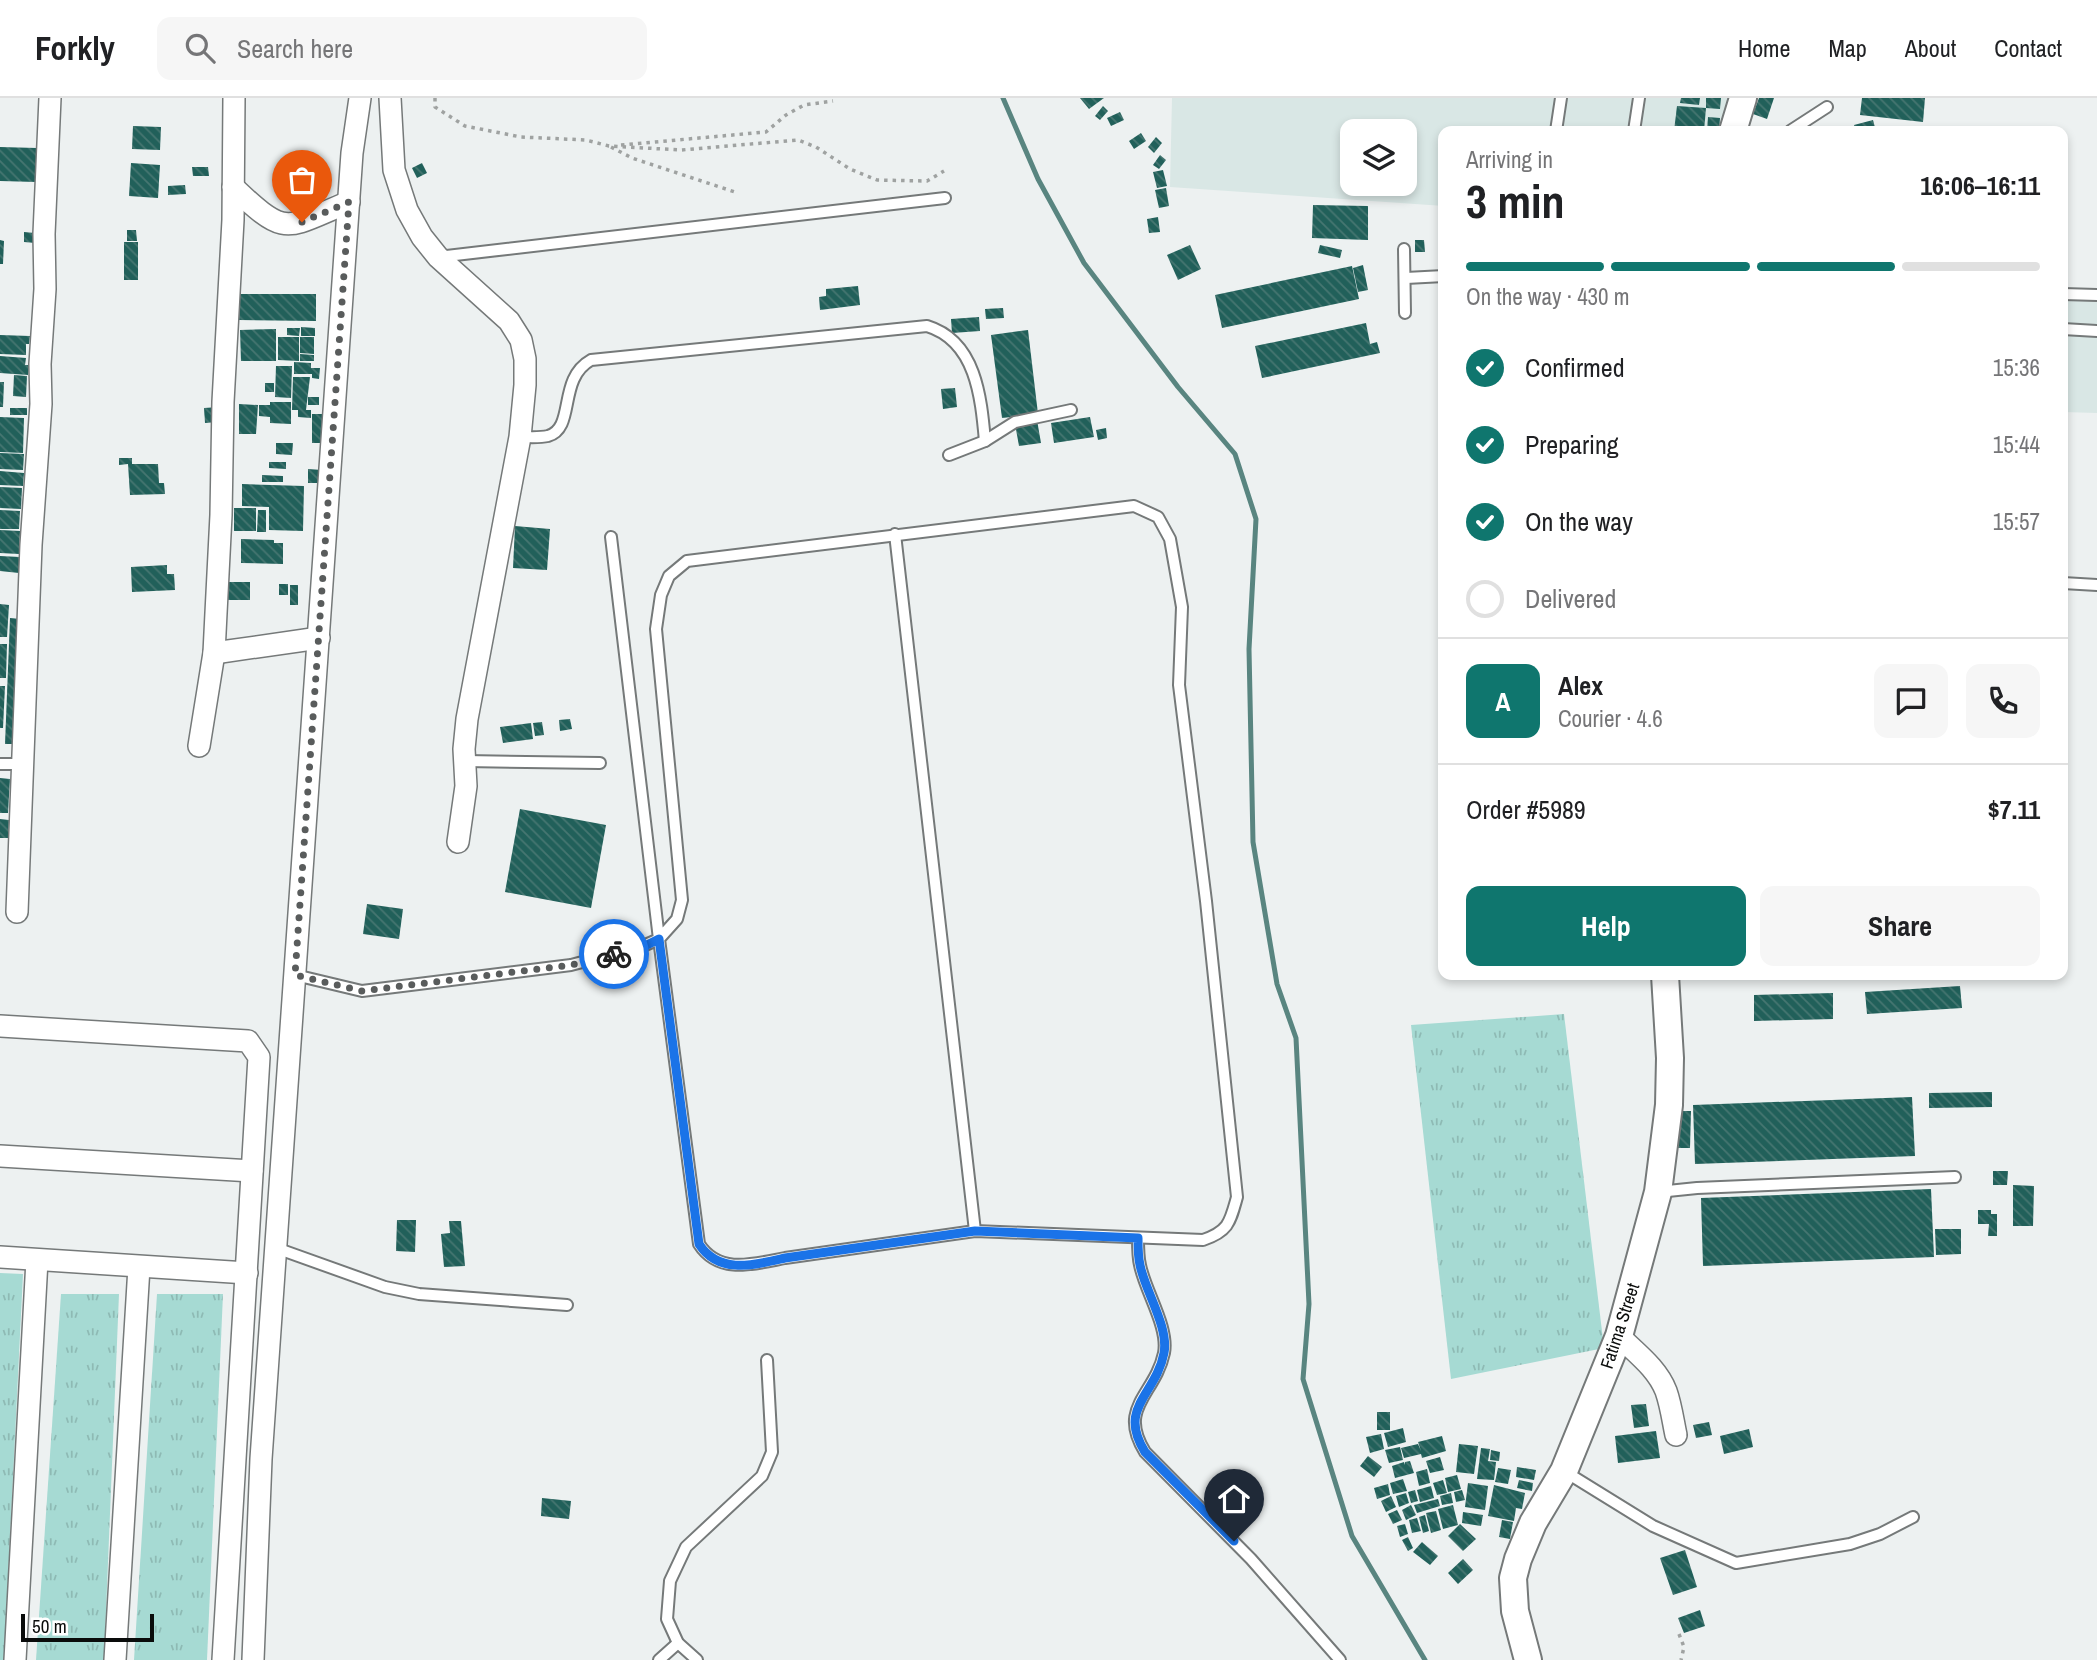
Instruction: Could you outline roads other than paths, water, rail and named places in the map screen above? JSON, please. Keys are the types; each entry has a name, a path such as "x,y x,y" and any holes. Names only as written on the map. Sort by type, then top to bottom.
{"street":[{"path":"16,912 30,544 41,404 40,363 45,289 44,234 50,98"},
{"path":"199,746 214,653 233,187 234,98"},
{"path":"253,1660 261,1459 352,153 360,98"},
{"path":"390,98 394,170 400,191 422,237 438,257 469,286 490,301 509,321 521,340 525,359 520,437 467,719 466,786 458,842"},
{"path":"1735,126 1743,98"},
{"path":"233,187 267,219 290,225 349,202"},
{"path":"214,653 319,638"},
{"name":"Fatima Street","path":"1528,1660 1515,1611 1513,1578 1533,1523 1564,1471 1619,1336 1658,1192 1669,1105 1671,1058 1665,980"},
{"path":"0,1026 248,1041 259,1057 223,1660"},
{"path":"0,1156 252,1171"},
{"path":"0,1257 247,1273"},
{"path":"15,1660 37,1259"},
{"path":"115,1660 139,1267"},
{"path":"1619,1336 1657,1375 1666,1391 1676,1435"}],"lane":[{"path":"1557,126 1561,98"},
{"path":"1635,126 1639,98"},
{"path":"1798,126 1828,107"},
{"path":"438,257 945,198"},
{"path":"1404,249 1405,313"},
{"path":"1406,278 1438,276"},
{"path":"2068,294 2097,295"},
{"path":"520,437 546,436 556,432 564,418 573,376 581,366 591,360 927,326 940,330 951,339 971,366 982,402 985,441"},
{"path":"2068,329 2097,331"},
{"path":"949,456 985,441 1015,422 1071,410"},
{"path":"295,975 362,991 571,965 643,947 659,939 677,919 682,900 656,629 661,595 668,576 687,561 1134,506 1158,517 1170,539 1182,607 1179,685 1206,901 1237,1196 1231,1219 1219,1235 1203,1240 975,1231 756,1264 731,1265 706,1255 699,1244 659,939 611,537"},
{"path":"895,534 975,1231"},
{"path":"2068,583 2097,585"},
{"path":"465,761 600,763"},
{"path":"0,764 23,764"},
{"path":"1658,1192 1955,1177"},
{"path":"1138,1238 1139,1264 1163,1334 1165,1351 1160,1367 1133,1418 1135,1437 1145,1452 1251,1559 1340,1660"},
{"path":"276,1248 385,1287 419,1294 567,1305"},
{"path":"697,1660 678,1643 667,1619 670,1581 686,1547 762,1476 772,1452 767,1360"},
{"path":"1564,1471 1653,1526 1736,1563 1850,1544 1880,1534 1913,1517"},
{"path":"659,1660 678,1643"}],"waterway":[{"path":"1003,98 1038,179 1084,263 1178,387 1235,454 1256,519 1249,649 1253,842 1277,984 1296,1038 1309,1304 1303,1379 1352,1536 1425,1660"}]}
